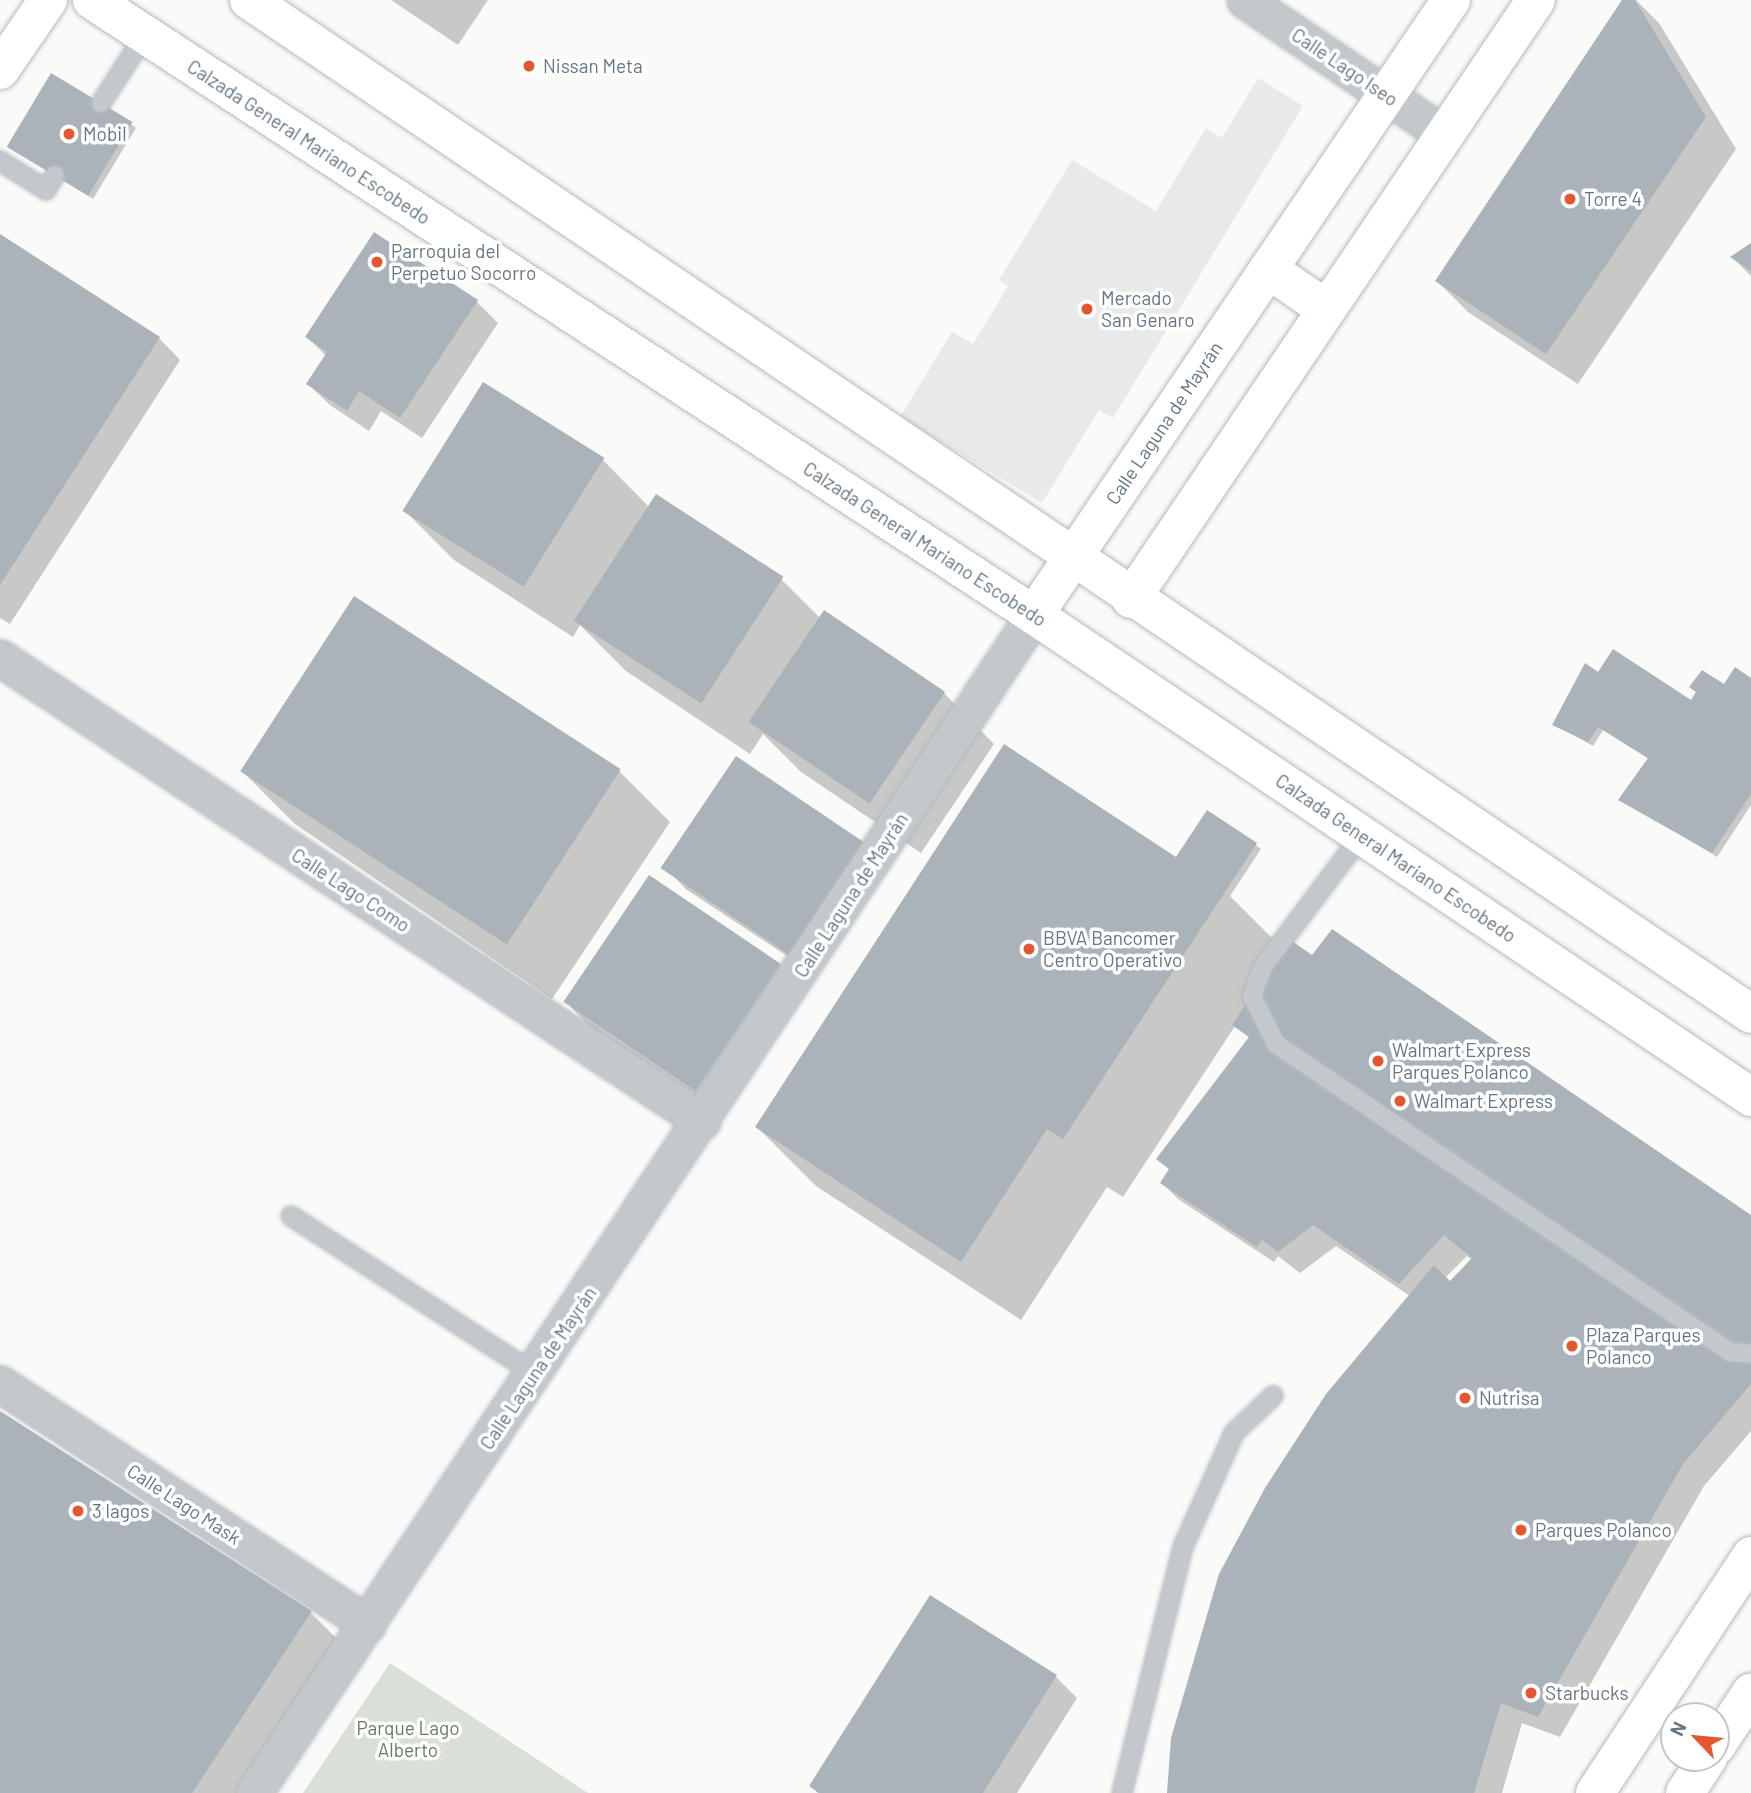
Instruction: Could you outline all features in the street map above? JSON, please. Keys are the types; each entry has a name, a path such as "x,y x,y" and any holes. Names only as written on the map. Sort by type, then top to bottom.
{"main road":[{"path":"0,70 48,0"},
{"name":"Calzada General Mariano Escobedo","path":"92,0 1034,615 1751,1097"},
{"path":"249,0 1131,599 1751,1014"},
{"name":"Calle Laguna de Mayrán","path":"1034,615 1451,0"},
{"path":"1131,599 1536,0"},
{"path":"1268,269 1326,309"},
{"path":"1595,1793 1751,1556"},
{"path":"1730,1725 1751,1693"},
{"path":"1685,1793 1699,1772"}],"street":[{"name":"Calle Lago Iseo","path":"1245,0 1444,134"},
{"name":"Calle Laguna de Mayrán","path":"254,1793 702,1121 1034,615"},
{"name":"Calle Lago Como","path":"0,658 702,1121"},
{"name":"Calle Lago Mask","path":"0,1384 368,1624"}],"lane":[{"path":"101,103 145,35"},
{"path":"0,161 46,190 55,175"},
{"path":"1362,835 1263,967 1252,996 1276,1044 1730,1352 1751,1354"},
{"path":"291,1216 534,1374"},
{"path":"1122,1793 1183,1547 1234,1433 1273,1396"}],"shaded area":[{"name":"Mercado San Genaro","path":"1258,78 1303,106 1113,418 1099,410 1042,503 900,417 952,332 973,344 1008,286 999,280 1072,160 1156,211 1206,128 1222,138"}],"green space":[{"name":"Parque Lago Alberto","path":"390,1663 523,1750 588,1793 303,1793"}],"building":[{"name":"Torre 4","path":"1622,0 1635,0 1706,117 1546,354 1435,281"},
{"name":"Mobil","path":"51,73 132,122 88,196 7,147"},
{"path":"374,232 478,300 400,418 359,391 347,411 306,384 327,352 305,337"},
{"path":"0,234 160,337 0,585"},
{"path":"1751,243 1751,271 1730,257"},
{"path":"483,382 604,458 524,587 402,511"},
{"path":"656,494 783,577 701,703 574,621"},
{"path":"354,596 621,769 507,944 240,771"},
{"path":"824,610 945,692 870,804 749,722"},
{"path":"1613,649 1691,700 1696,692 1689,687 1702,670 1724,684 1735,667 1751,678 1751,794 1712,853 1618,800 1648,758 1598,727 1588,742 1552,725 1585,663 1598,672"},
{"name":"BBVA Bancomer Centro Operativo","path":"1004,744 1176,857 1207,810 1257,843 1063,1139 1047,1129 961,1262 755,1127"},
{"path":"736,756 864,842 788,954 661,868"},
{"path":"649,875 781,964 695,1091 563,1002"},
{"name":"Plaza Parques Polanco","path":"1332,929 1751,1215 1751,1384 1683,1464 1538,1717 1501,1703 1474,1793 1167,1793 1171,1738 1219,1574 1265,1488 1326,1394 1434,1265 1450,1281 1472,1258 1444,1235 1399,1284 1313,1225 1278,1252 1262,1240 1257,1247 1160,1183 1169,1169 1156,1159 1249,1037 1232,1025 1289,939 1312,955"},
{"name":"3 lagos","path":"0,1411 312,1611 192,1793 0,1793"},
{"path":"930,1595 1057,1675 983,1793 819,1793 809,1786"}],"place":[{"name":"Nissan Meta","path":"529,66"},
{"name":"Mobil","path":"69,134"},
{"name":"Torre 4","path":"1570,199"},
{"name":"Parroquia del Perpetuo Socorro","path":"377,262"},
{"name":"Mercado San Genaro","path":"1087,309"},
{"name":"BBVA Bancomer Centro Operativo","path":"1029,949"},
{"name":"Walmart Express Parques Polanco","path":"1378,1061"},
{"name":"Walmart Express","path":"1400,1101"},
{"name":"Plaza Parques Polanco","path":"1572,1346"},
{"name":"Nutrisa","path":"1465,1398"},
{"name":"3 lagos","path":"78,1511"},
{"name":"Parques Polanco","path":"1521,1530"},
{"name":"Starbucks","path":"1531,1693"}]}
